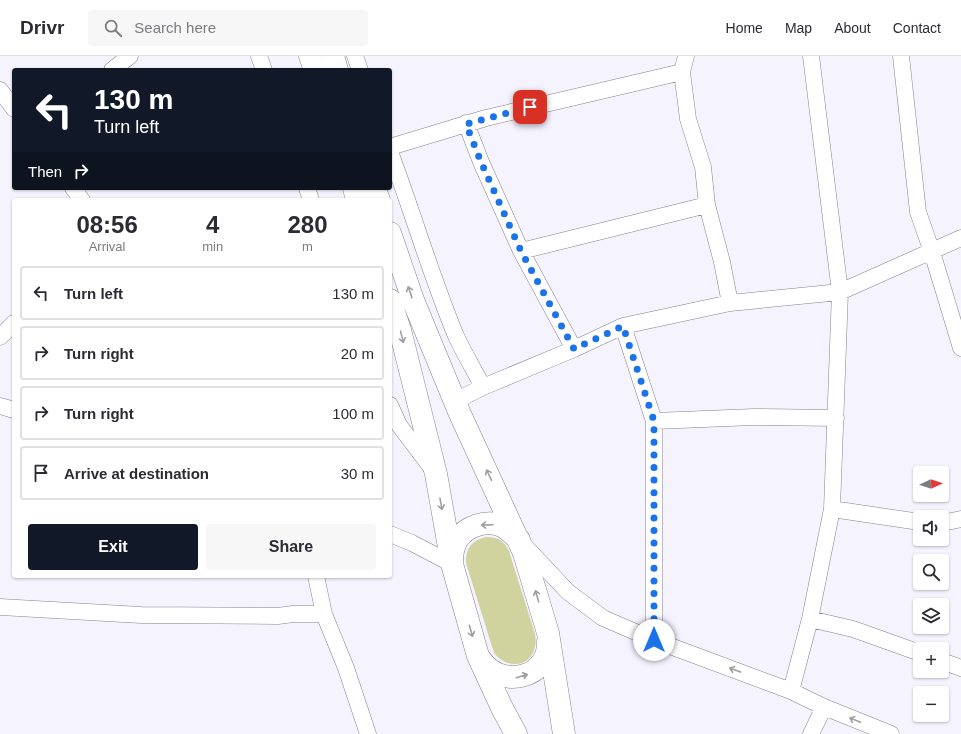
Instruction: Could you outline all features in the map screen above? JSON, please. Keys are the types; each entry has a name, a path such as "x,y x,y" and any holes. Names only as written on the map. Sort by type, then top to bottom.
{"street":[{"path":"115,68 130,56"},
{"path":"259,56 263,68"},
{"path":"310,56 314,68"},
{"path":"333,56 336,68"},
{"path":"355,56 359,68"},
{"path":"686,56 682,72 688,119 703,167 707,205 722,262 730,303"},
{"path":"791,691 810,619 832,509 840,292 811,56"},
{"path":"901,56 918,212 932,252 961,348"},
{"path":"392,146 486,118 682,72"},
{"path":"0,90 12,106"},
{"path":"466,124 481,162 521,251 574,349"},
{"path":"392,157 405,191 426,259 454,330 483,387"},
{"path":"521,251 707,205"},
{"path":"455,401 483,387 574,349 623,326 730,303 840,292 961,238"},
{"path":"392,239 413,300 455,401 520,541 548,633 564,734"},
{"path":"392,306 400,330 436,474 456,536 452,564 478,656 516,734"},
{"path":"0,338 12,325"},
{"path":"623,326 654,421 654,640"},
{"path":"0,406 12,409"},
{"path":"392,409 399,425 436,474"},
{"path":"654,421 754,417 836,418"},
{"path":"832,509 913,521"},
{"path":"949,522 961,519"},
{"path":"412,543 430,543 456,536 476,525 489,524 501,526 512,532 568,592 603,618 654,640 791,691 824,707 891,734"},
{"path":"392,535 412,543 452,564"},
{"path":"316,578 324,614 346,668 368,734"},
{"path":"0,607 141,615 271,616 324,614"},
{"path":"810,619 853,629 913,650"},
{"path":"478,656 485,666 494,673 505,677 517,678 528,674 538,667 545,657 549,645 548,633"},
{"path":"949,664 961,668"},
{"path":"811,734 824,707"}],"green space":[{"path":"486,537 500,540 509,551 535,634 533,652 529,658 516,664 501,660 494,653 466,563 467,553 470,546 477,540"}],"route":[{"path":"530,107 466,124 481,162 521,251 574,349 623,326 654,421 654,640"}]}
